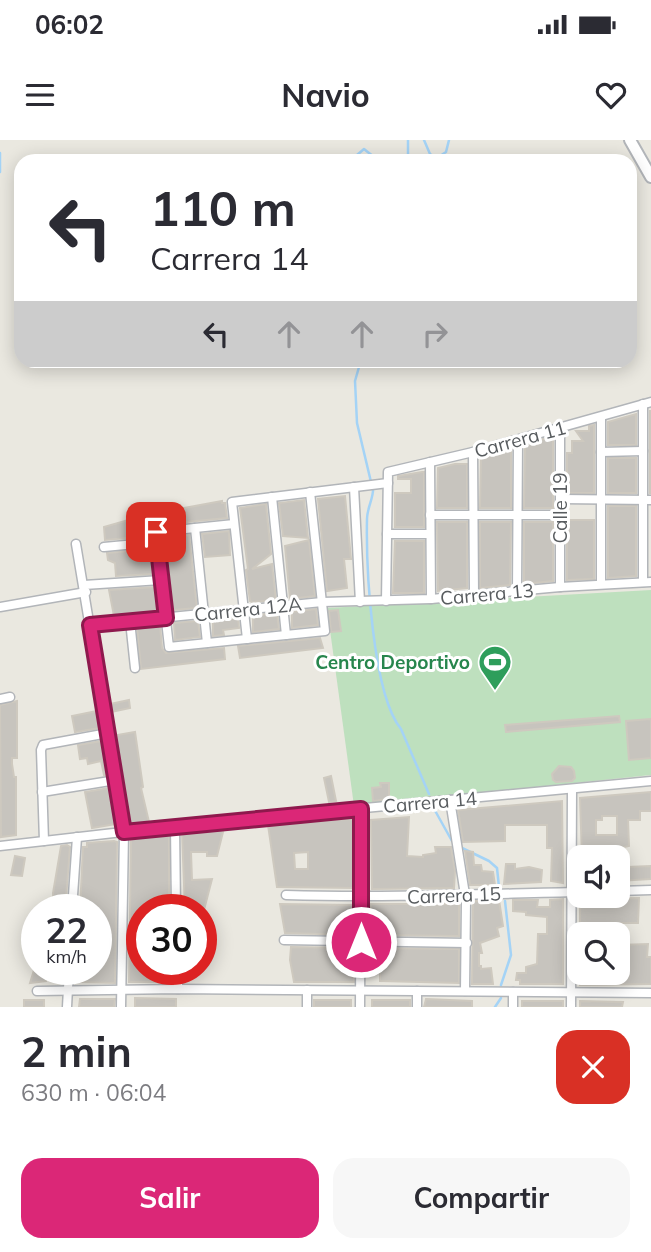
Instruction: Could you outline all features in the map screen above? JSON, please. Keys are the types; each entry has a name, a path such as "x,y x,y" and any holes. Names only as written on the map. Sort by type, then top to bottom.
{"street":[{"path":"631,140 647,161 651,177"},
{"path":"647,403 643,451 647,500 647,582"},
{"name":"Carrera 11","path":"388,483 388,472 561,429 647,403"},
{"path":"601,417 601,584"},
{"name":"Calle 19","path":"560,587 561,429"},
{"path":"517,591 518,440"},
{"path":"601,452 643,451"},
{"path":"473,452 474,596"},
{"path":"430,463 431,599"},
{"path":"247,639 232,502 388,483 385,601"},
{"path":"354,487 361,602"},
{"path":"157,537 169,647 326,631 310,492"},
{"path":"272,497 286,635"},
{"path":"561,499 647,500"},
{"path":"430,515 560,515"},
{"path":"104,547 195,528 234,524"},
{"path":"195,528 207,643"},
{"path":"387,534 430,534"},
{"path":"76,544 124,832 121,1007"},
{"path":"0,607 85,589 162,580"},
{"name":"Carrera 13","path":"322,602 431,599 647,582"},
{"name":"Carrera 12A","path":"90,625 322,602"},
{"path":"130,621 135,668"},
{"path":"0,699 10,697"},
{"path":"44,841 43,745 108,733"},
{"path":"42,792 116,780"},
{"name":"Carrera 14","path":"0,846 174,826 651,781"},
{"path":"572,789 574,845"},
{"path":"450,800 466,901 466,992"},
{"path":"360,1007 361,809"},
{"path":"174,826 176,894"},
{"path":"73,894 76,837"},
{"path":"630,891 651,890"},
{"name":"Carrera 15","path":"286,895 447,897 464,894 567,892"},
{"path":"571,1007 575,908"},
{"path":"285,940 467,943"},
{"path":"67,1007 68,985"},
{"path":"37,991 178,989 651,993"},
{"path":"307,990 307,1007"},
{"path":"417,992 417,1007"},
{"path":"513,992 513,1007"}],"green space":[{"name":"Centro Deportivo","path":"651,590 651,775 354,806 327,608"}],"building":[{"path":"651,411 651,493 650,493"},
{"path":"636,414 636,445 608,445 608,422"},
{"path":"594,425 594,493 567,493 567,453 572,453 572,441 583,441 576,431 589,431 589,426"},
{"path":"553,437 553,508 524,508 526,444"},
{"path":"511,450 511,508 480,508 481,458"},
{"path":"608,458 636,458 636,493 608,493"},
{"path":"467,464 467,508 437,508 438,468"},
{"path":"424,472 424,527 395,527 395,493 411,493 411,479 398,479 398,476"},
{"path":"345,496 351,559 344,559 347,588 327,591 318,499"},
{"path":"304,500 308,538 283,536 279,503"},
{"path":"222,501 225,503 227,518 155,525 150,529 150,536 105,540 104,527 146,515"},
{"path":"266,504 271,554 252,569 272,564 276,600 252,602 240,508"},
{"path":"608,506 636,506 636,576 608,578"},
{"path":"567,520 594,520 594,579 567,580"},
{"path":"437,522 467,522 467,588 438,591"},
{"path":"480,522 511,522 510,585 480,588"},
{"path":"524,522 553,522 553,581 524,584"},
{"path":"229,531 230,555 205,557 202,534"},
{"path":"189,535 197,608 173,610 163,538"},
{"path":"309,540 315,596 290,599 285,546"},
{"path":"395,541 424,541 424,593 393,593"},
{"path":"151,549 154,574 116,576 115,563 108,560 107,553"},
{"path":"156,587 158,612 114,616 109,590"},
{"path":"316,609 318,625 292,628 292,612"},
{"path":"338,610 341,631 331,632 329,611"},
{"path":"277,613 279,629 253,632 253,615"},
{"path":"238,617 239,628 223,630 224,635 213,636 213,619"},
{"path":"198,621 200,637 175,640 174,623"},
{"path":"160,625 162,648 166,653 224,648 225,659 141,669 137,627"},
{"path":"320,638 323,648 240,658 238,646"},
{"path":"129,700 130,708 111,712 110,704"},
{"path":"17,701 17,758 12,758 16,777 16,835 1,837 0,705"},
{"path":"97,711 100,728 75,732 72,716"},
{"path":"619,716 620,722 506,732 505,725"},
{"path":"651,719 651,758 629,760 626,721"},
{"path":"135,732 141,788 149,822 130,825 115,739 117,735"},
{"path":"102,741 108,775 104,775 101,761 88,764 87,758 80,759 78,745"},
{"path":"559,766 571,767 575,778 572,781 553,780 552,774"},
{"path":"331,776 336,801 329,802 324,778"},
{"path":"380,783 389,783 389,799 373,801 372,788 381,787"},
{"path":"110,788 116,824 92,828 85,792"},
{"path":"651,792 651,811 640,811 640,820 628,820 629,845 582,845 580,798","holes":["602,816 617,816 617,835 596,835 596,820 602,820"]},
{"path":"562,801 563,883 551,881 552,848 547,848 547,825 505,825 505,841 463,842 458,810"},
{"path":"409,817 407,856 423,857 436,853 435,847 451,847 455,871 454,888 372,889 371,820"},
{"path":"354,820 354,888 277,887 268,825","holes":["308,852 308,869 295,869 294,853"]},
{"path":"224,828 217,856 207,856 207,852 191,852 192,880 212,879 208,894 184,894 182,832"},
{"path":"169,834 169,894 130,894 131,838"},
{"path":"117,842 115,983 112,983 112,894 81,894 83,847 87,847 87,843"},
{"path":"61,846 70,847 66,894 53,894 53,893"},
{"path":"465,851 473,852 474,865 481,865 482,871 493,872 495,885 470,885"},
{"path":"15,856 25,858 22,876 11,875"},
{"path":"506,864 515,864 515,869 529,867 542,870 541,882 504,884"},
{"path":"651,866 651,879 630,880 630,867"},
{"path":"630,898 639,898 638,923 580,922 580,908 630,908"},
{"path":"563,899 563,984 520,984 520,980 516,980 517,973 526,973 526,967 537,964 538,934 547,934 547,917 513,911 513,900 538,900 537,907 550,907 550,900"},
{"path":"499,900 503,926 497,928 499,936 480,943 482,953 479,953 479,966 481,969 491,968 493,984 472,984 473,901"},
{"path":"280,904 354,905 354,935 285,933"},
{"path":"371,904 459,904 459,936 371,935"},
{"path":"648,944 651,984 630,984 630,945"},
{"path":"291,947 354,948 354,982 294,982 290,960"},
{"path":"371,948 459,949 459,983 380,981 380,965 370,965"},
{"path":"135,998 176,999 176,1007 135,1007"},
{"path":"80,999 115,999 114,1007 79,1007"},
{"path":"426,999 472,1001 472,1007 424,1007"},
{"path":"24,1000 44,1000 44,1007 24,1007"},
{"path":"314,1000 351,1000 351,1007 314,1007"},
{"path":"372,1000 410,1000 410,1007 372,1007"},
{"path":"522,1001 563,1001 563,1007 522,1007"},
{"path":"580,1001 623,1002 622,1007 580,1007"}],"waterway":[{"path":"408,140 408,154"},
{"path":"424,140 430,154"},
{"path":"443,154 449,140"},
{"path":"358,154 364,149 370,154"},
{"path":"0,153 0,172"},
{"path":"359,368 355,381 357,423 371,482"},
{"path":"373,488 367,515 367,540 377,660 391,712 429,794"},
{"path":"433,807 452,841"},
{"path":"460,847 489,861 497,868 499,887"},
{"path":"501,985 511,955 505,901"},
{"path":"495,1007 501,998"}],"place":[{"name":"Centro Deportivo","path":"495,692"}],"route":[{"path":"156,532 166,618 90,625 124,832 361,809 361,942"}]}
